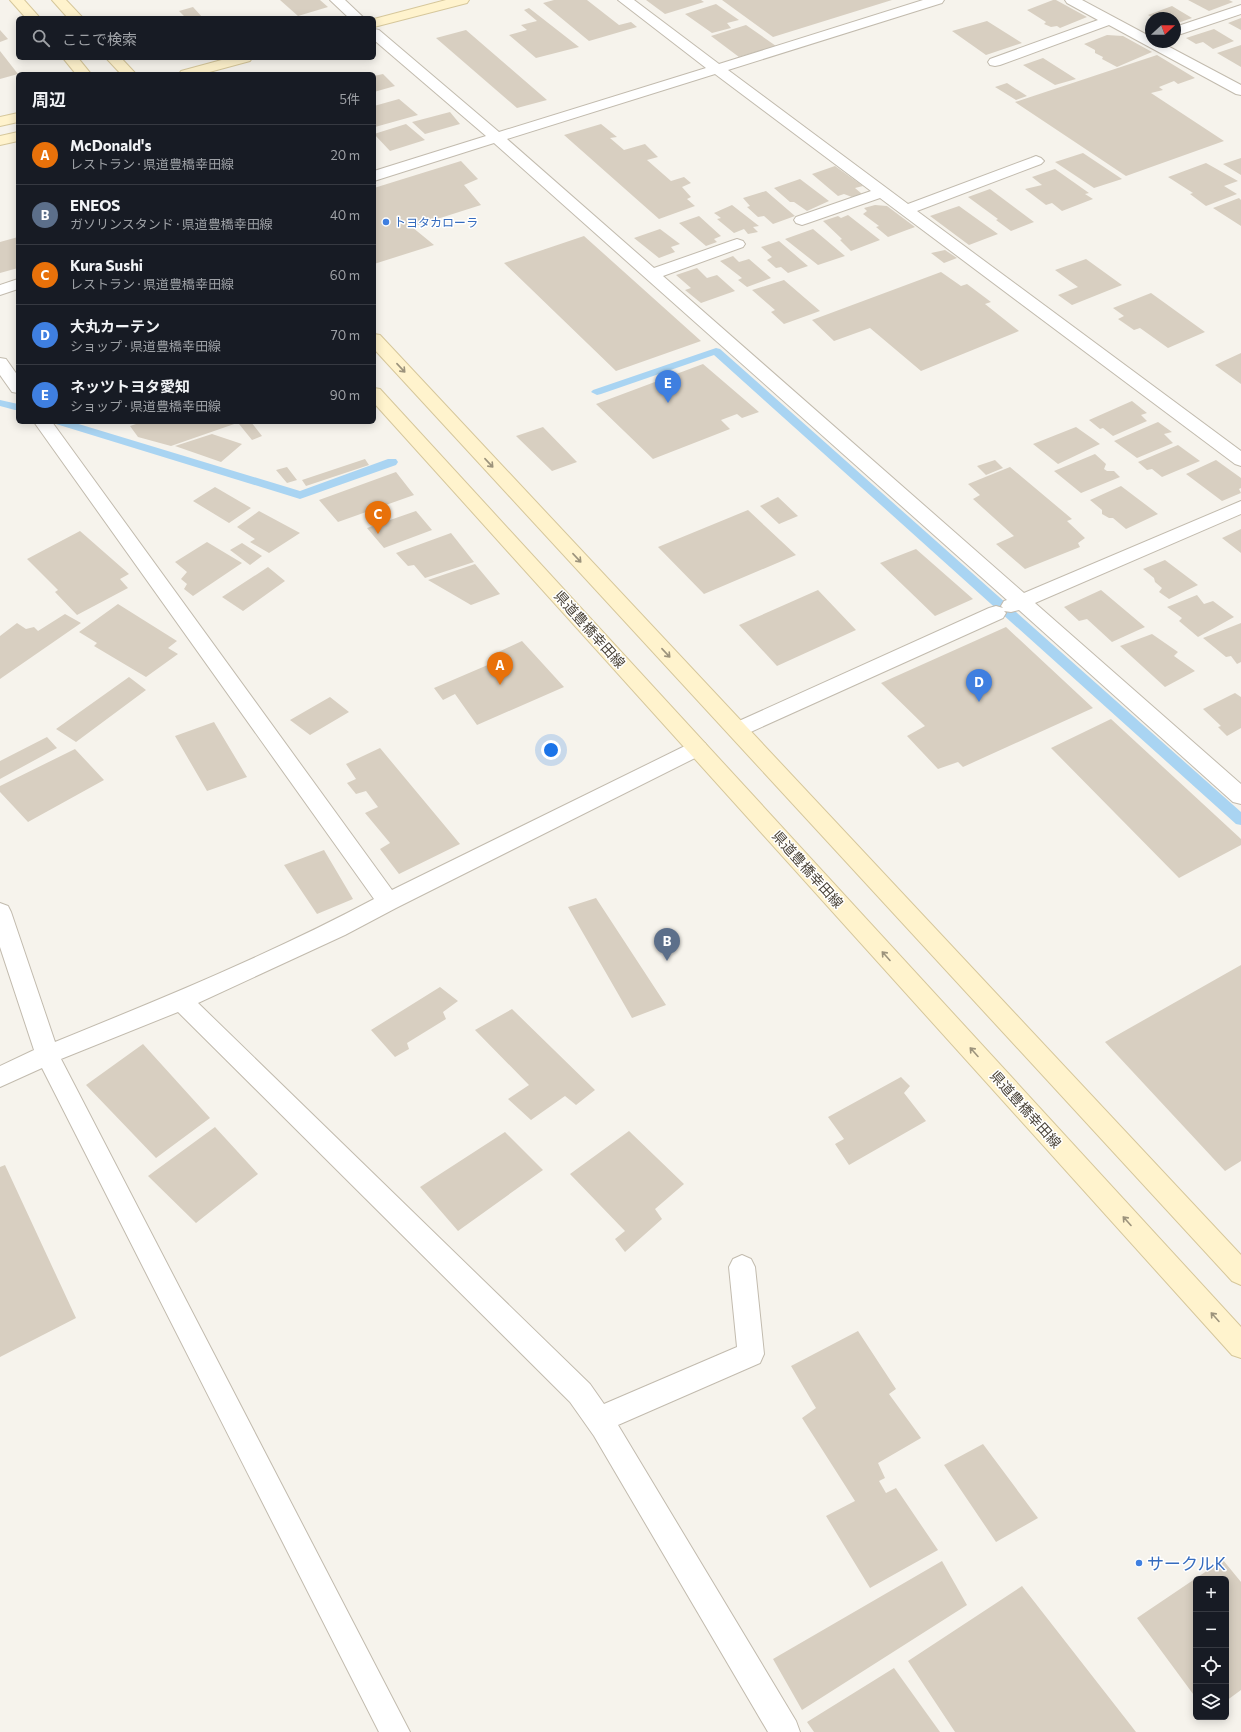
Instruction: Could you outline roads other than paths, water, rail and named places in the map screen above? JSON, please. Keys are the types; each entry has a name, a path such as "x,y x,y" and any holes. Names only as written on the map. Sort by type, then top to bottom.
{"main road":[{"path":"17,0 31,16"},
{"path":"59,0 74,16"},
{"path":"376,22 462,0"},
{"path":"72,60 82,72"},
{"path":"115,60 126,72"},
{"path":"193,72 238,60"},
{"path":"0,122 16,118"},
{"path":"0,141 16,137"},
{"path":"376,341 1241,1273"},
{"name":"県道豊橋幸田線","path":"376,394 1241,1346"}],"street":[{"path":"337,0 355,16"},
{"path":"625,0 1241,460"},
{"path":"376,175 937,0"},
{"path":"1072,0 1145,38"},
{"path":"1181,30 1241,9"},
{"path":"995,62 1110,20"},
{"path":"376,35 497,138 651,275 1009,607 1241,796"},
{"path":"1163,48 1239,88"},
{"path":"905,210 1036,161"},
{"path":"802,220 882,192"},
{"path":"651,275 737,244"},
{"path":"0,290 16,285"},
{"path":"0,363 16,385"},
{"path":"44,424 388,902"},
{"path":"737,730 1009,607 1241,507"},
{"path":"0,1077 47,1055 181,1001 337,929 388,902 698,748"},
{"path":"0,912 47,1055 395,1732"},
{"path":"181,1001 580,1393 599,1420 785,1732"},
{"path":"599,1420 751,1354 742,1267"}],"waterway":[{"path":"597,392 716,351 1241,820"},
{"path":"0,403 15,407"},
{"path":"67,424 300,495 392,462"}],"place":[{"name":"トヨタカローラ","path":"386,222"},
{"name":"ネッツトヨタ愛知","path":"668,403"},
{"name":"Kura Sushi","path":"378,534"},
{"name":"McDonald's","path":"500,685"},
{"name":"大丸カーテン","path":"979,702"},
{"name":"ENEOS","path":"667,961"},
{"name":"サークルK","path":"1139,1563"}]}
